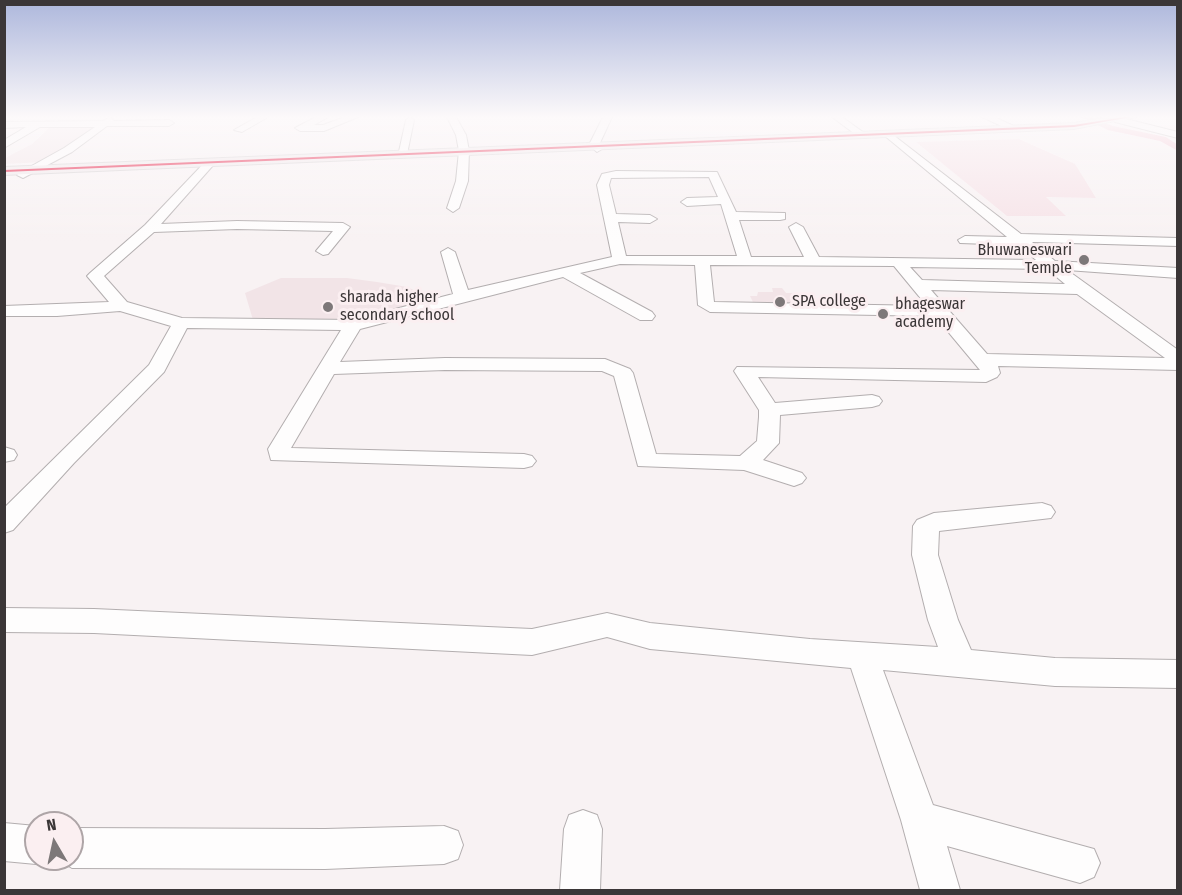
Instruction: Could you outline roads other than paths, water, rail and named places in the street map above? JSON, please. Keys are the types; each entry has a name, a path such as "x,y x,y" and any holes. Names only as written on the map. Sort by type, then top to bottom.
{"main road":[{"path":"4,171 27,172 342,159"},
{"path":"4,176 27,172"}],"street":[{"path":"27,172 52,159"},
{"path":"453,207 462,181 463,159"},
{"path":"920,159 1081,289 1176,358"},
{"path":"121,306 95,276 150,228 209,165"},
{"path":"620,260 603,185 606,176 616,174 713,174 726,200 729,216 745,259"},
{"path":"687,202 726,200"},
{"path":"729,216 780,216"},
{"path":"611,218 650,219"},
{"path":"150,228 237,225 343,227 323,251"},
{"path":"796,227 813,260"},
{"path":"965,240 1178,242"},
{"path":"448,252 462,296"},
{"path":"702,259 706,305 710,308 938,311"},
{"path":"4,311 57,312 121,306 181,323 353,325 462,296 620,260 745,259 1052,265 1178,273"},
{"path":"746,463 768,443 769,410 737,370 986,376 990,374 989,367 938,311 898,262"},
{"path":"566,272 646,316"},
{"path":"918,285 1081,289"},
{"path":"4,524 66,458 157,368 172,345 181,323"},
{"path":"353,325 279,449 279,455 524,460"},
{"path":"982,360 1176,358"},
{"path":"329,368 445,364 605,364 623,373 646,461 746,463 794,478"},
{"path":"769,410 872,401"},
{"path":"960,662 943,620 924,555 926,525 934,522 1042,512"},
{"path":"4,620 126,622 532,642 607,625 650,636 1054,672 1178,674"},
{"path":"862,655 920,820 940,891"},
{"path":"920,820 1080,863"},
{"path":"580,891 583,829"},
{"path":"4,842 24,844"},
{"path":"84,848 313,849 444,845"}],"place":[{"name":"Bhuwaneswari Temple","path":"1084,260"},
{"name":"SPA college","path":"780,302"},
{"name":"sharada higher secondary school","path":"328,307"},
{"name":"bhageswar academy","path":"883,314"}]}
